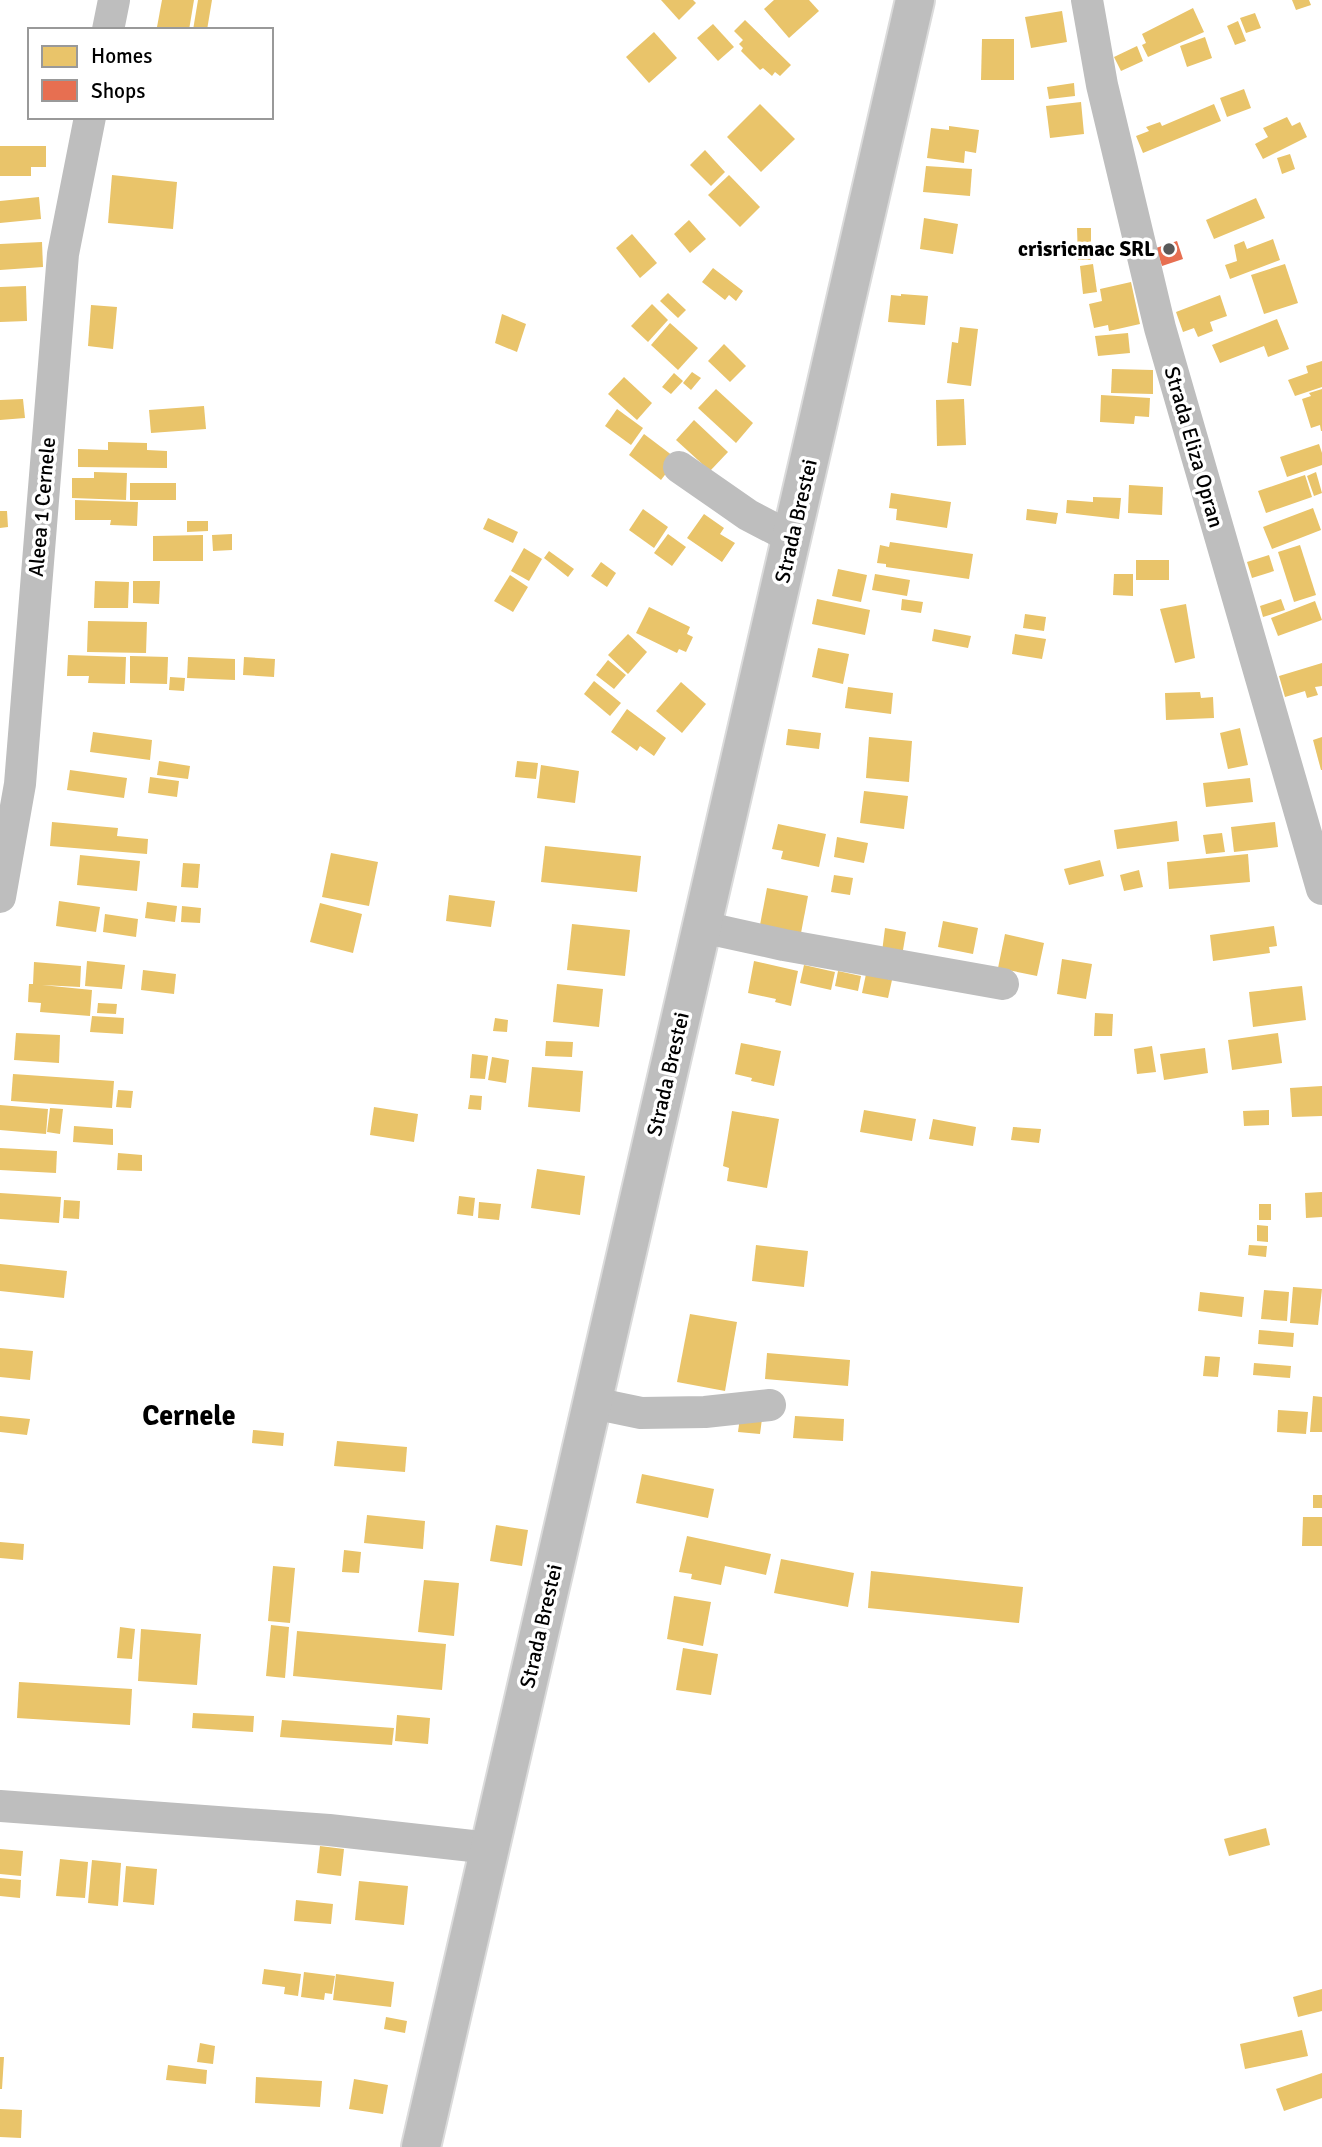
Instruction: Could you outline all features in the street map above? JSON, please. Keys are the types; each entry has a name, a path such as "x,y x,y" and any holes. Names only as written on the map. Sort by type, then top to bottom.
{"main road":[{"name":"Strada Brestei","path":"421,2147 915,0"}],"street":[{"path":"108,28 114,0"},
{"name":"Strada Eliza Opran","path":"1087,0 1102,85 1160,328 1320,872"},
{"name":"Aleea 1 Cernele","path":"0,897 20,784 63,254 90,119"},
{"path":"679,467 748,515 792,538"},
{"path":"702,927 784,945 1003,984"},
{"path":"593,1403 641,1413 705,1412 770,1405"},
{"path":"0,1806 329,1830 490,1847"}],"building: Homes":[{"path":"162,0 194,0 189,28 157,27"},
{"path":"198,0 212,0 207,28 193,28"},
{"path":"661,0 693,0 696,3 679,20"},
{"path":"774,0 809,0 819,11 789,38 764,9"},
{"path":"1292,0 1309,0 1311,5 1296,10"},
{"path":"1193,8 1204,32 1148,57 1142,45 1146,43 1142,34"},
{"path":"1062,11 1067,42 1031,48 1025,17"},
{"path":"1255,13 1261,28 1246,33 1240,18"},
{"path":"745,20 791,65 780,76 775,72 772,76 763,68 760,70 741,51 743,48 739,44 743,40 734,31"},
{"path":"1238,21 1246,41 1235,45 1227,26"},
{"path":"713,24 734,47 718,61 697,38"},
{"path":"654,32 677,58 649,83 626,57"},
{"path":"1205,37 1212,58 1187,67 1180,46"},
{"path":"982,39 1014,39 1014,80 981,80"},
{"path":"1137,46 1143,61 1121,71 1114,57"},
{"path":"1074,83 1075,96 1049,99 1047,87"},
{"path":"1244,89 1251,108 1227,117 1220,98"},
{"path":"1081,102 1084,134 1050,138 1046,106"},
{"path":"760,104 795,139 761,172 727,137"},
{"path":"1214,104 1221,121 1143,153 1136,136 1149,131 1146,127 1160,122 1162,126"},
{"path":"1287,117 1292,126 1300,122 1307,137 1263,159 1255,144 1268,137 1263,128"},
{"path":"949,126 979,130 976,153 965,151 964,163 927,158 931,128 949,130"},
{"path":"0,146 46,146 46,167 31,167 31,176 0,176"},
{"path":"705,150 725,172 711,186 690,165"},
{"path":"1290,154 1295,169 1282,174 1277,158"},
{"path":"926,166 972,169 970,196 923,192"},
{"path":"112,175 177,182 173,229 108,223"},
{"path":"729,175 760,207 740,227 708,195"},
{"path":"39,197 41,219 0,223 0,201"},
{"path":"1256,198 1265,218 1214,239 1206,220"},
{"path":"924,218 958,224 953,254 920,249"},
{"path":"689,220 706,239 690,253 674,234"},
{"path":"1077,228 1091,228 1091,260 1078,260"},
{"path":"632,234 657,263 640,278 616,248"},
{"path":"1273,239 1280,260 1230,279 1225,265 1237,261 1234,245 1244,241 1247,249"},
{"path":"42,242 43,267 0,270 0,244"},
{"path":"1093,264 1097,292 1083,294 1080,266"},
{"path":"1285,264 1298,303 1264,314 1251,275"},
{"path":"713,268 743,291 736,301 729,295 725,300 702,282"},
{"path":"1131,282 1140,324 1109,331 1108,325 1094,328 1089,304 1102,301 1100,289"},
{"path":"26,286 27,321 0,322 0,287"},
{"path":"668,293 686,310 678,318 660,301"},
{"path":"891,295 928,296 925,325 888,322"},
{"path":"1220,295 1227,316 1210,322 1213,331 1198,337 1194,328 1183,332 1176,312"},
{"path":"652,304 668,320 648,342 631,326"},
{"path":"91,305 117,307 113,349 88,346"},
{"path":"502,314 526,324 517,352 495,343"},
{"path":"1277,319 1289,349 1268,357 1264,346 1220,363 1212,345"},
{"path":"670,323 698,348 678,370 651,345"},
{"path":"960,327 978,329 971,386 947,383 952,342 958,343"},
{"path":"1128,333 1130,353 1098,356 1095,336"},
{"path":"724,344 746,366 730,382 708,361"},
{"path":"1322,361 1322,387 1295,396 1288,380 1308,373 1306,366"},
{"path":"1112,369 1153,370 1153,394 1111,393"},
{"path":"692,372 701,378 691,390 683,383"},
{"path":"674,373 683,381 671,394 662,387"},
{"path":"624,377 652,403 637,420 608,394"},
{"path":"716,389 753,423 736,443 698,408"},
{"path":"1322,389 1321,431 1320,425 1311,428 1302,399 1311,396 1309,393"},
{"path":"1101,395 1150,398 1149,417 1135,416 1134,424 1100,422"},
{"path":"23,399 25,418 0,420 0,400"},
{"path":"964,399 966,445 937,446 936,400"},
{"path":"204,406 206,429 151,433 149,410"},
{"path":"617,409 643,428 631,445 605,426"},
{"path":"694,420 728,452 710,471 676,440"},
{"path":"644,434 677,459 661,480 629,455"},
{"path":"108,442 147,443 147,450 167,451 167,468 78,467 78,449 108,450"},
{"path":"1319,444 1322,465 1287,477 1280,457"},
{"path":"94,472 127,473 126,500 72,498 72,478 94,478"},
{"path":"1316,472 1322,493 1314,496 1307,476"},
{"path":"1305,475 1312,497 1266,513 1258,491"},
{"path":"130,483 176,483 176,500 130,500"},
{"path":"1129,485 1163,487 1162,515 1128,513"},
{"path":"891,493 951,502 947,528 896,520 897,509 889,508"},
{"path":"1093,497 1121,498 1119,519 1066,513 1067,500 1093,502"},
{"path":"75,500 138,502 137,526 110,525 111,520 75,520"},
{"path":"1313,508 1321,530 1272,549 1263,527"},
{"path":"643,509 668,527 654,548 629,530"},
{"path":"1027,509 1058,513 1056,524 1026,520"},
{"path":"0,511 7,511 8,527 0,528"},
{"path":"704,514 724,528 720,534 735,543 722,562 687,538"},
{"path":"488,518 518,532 513,543 483,529"},
{"path":"187,521 208,521 208,531 187,532"},
{"path":"232,534 232,550 213,551 212,535"},
{"path":"668,534 686,547 672,566 654,553"},
{"path":"203,535 203,561 153,561 153,536"},
{"path":"890,542 973,554 969,579 886,567 886,564 877,563 880,545 889,547"},
{"path":"1300,545 1316,595 1294,602 1278,552"},
{"path":"524,548 542,559 529,581 511,571"},
{"path":"549,551 574,569 568,577 544,558"},
{"path":"1269,555 1274,571 1252,578 1247,562"},
{"path":"1136,560 1169,560 1169,580 1136,580"},
{"path":"601,562 616,573 607,587 591,576"},
{"path":"838,569 867,575 861,602 832,596"},
{"path":"875,574 910,580 907,596 872,590"},
{"path":"1114,574 1133,574 1133,596 1113,595"},
{"path":"510,575 528,587 513,612 494,601"},
{"path":"95,581 129,582 128,608 94,608"},
{"path":"133,581 160,581 159,604 133,603"},
{"path":"817,599 870,610 865,635 812,624"},
{"path":"902,599 923,602 921,613 901,610"},
{"path":"1281,599 1285,610 1263,617 1260,606"},
{"path":"1315,601 1322,620 1278,636 1271,618"},
{"path":"1186,604 1195,658 1175,663 1160,609"},
{"path":"649,607 690,627 687,634 693,637 686,652 679,649 677,653 636,633"},
{"path":"1025,614 1046,617 1044,631 1023,628"},
{"path":"88,621 147,622 146,653 87,652"},
{"path":"934,629 971,636 968,648 932,641"},
{"path":"628,634 647,652 628,674 608,655"},
{"path":"1015,634 1046,639 1042,659 1012,654"},
{"path":"818,648 849,654 843,684 812,677"},
{"path":"68,655 126,657 125,684 88,683 89,676 67,676"},
{"path":"130,656 168,657 167,684 130,683"},
{"path":"188,657 235,659 235,680 187,678"},
{"path":"244,657 275,659 274,677 243,675"},
{"path":"608,660 626,675 614,689 596,675"},
{"path":"1322,663 1322,686 1315,687 1318,695 1307,698 1305,691 1285,697 1279,676"},
{"path":"170,677 185,678 184,691 169,690"},
{"path":"594,681 621,703 610,716 584,694"},
{"path":"681,682 706,704 682,733 656,711"},
{"path":"848,687 893,693 891,714 845,708"},
{"path":"1200,692 1201,698 1213,697 1214,718 1166,720 1165,693"},
{"path":"627,709 666,738 654,756 640,746 637,751 611,732"},
{"path":"1240,728 1248,765 1228,769 1220,733"},
{"path":"788,729 821,733 819,749 786,745"},
{"path":"93,732 152,740 150,760 90,752"},
{"path":"869,737 912,741 909,782 866,778"},
{"path":"1322,737 1322,770 1321,770 1313,740"},
{"path":"159,761 190,766 188,779 157,775"},
{"path":"517,761 538,763 536,779 515,777"},
{"path":"541,765 579,771 575,803 537,798"},
{"path":"70,770 127,778 124,798 67,790"},
{"path":"150,777 179,781 177,797 148,793"},
{"path":"1250,778 1253,802 1206,807 1203,783"},
{"path":"864,791 908,796 904,829 860,823"},
{"path":"1177,821 1179,841 1117,849 1114,830"},
{"path":"52,822 118,828 117,836 148,839 147,854 50,846"},
{"path":"1275,822 1278,847 1234,852 1231,827"},
{"path":"778,824 826,834 819,867 781,859 783,851 772,849"},
{"path":"1222,833 1225,852 1206,854 1203,835"},
{"path":"837,837 868,843 864,863 834,857"},
{"path":"545,846 641,856 637,892 541,882"},
{"path":"331,853 378,862 369,906 322,897"},
{"path":"1248,854 1250,882 1169,889 1167,862"},
{"path":"80,855 140,861 137,891 77,885"},
{"path":"1100,860 1104,876 1069,885 1064,869"},
{"path":"183,863 200,864 198,888 181,887"},
{"path":"1139,870 1143,887 1124,891 1120,875"},
{"path":"834,875 853,878 850,895 831,892"},
{"path":"767,888 808,896 801,933 760,925"},
{"path":"449,895 495,901 491,927 446,921"},
{"path":"59,901 100,907 96,932 56,926"},
{"path":"147,902 177,906 175,922 145,918"},
{"path":"320,903 362,914 353,953 310,942"},
{"path":"182,906 201,908 200,923 181,922"},
{"path":"105,914 138,919 136,937 103,932"},
{"path":"943,921 978,928 973,954 938,947"},
{"path":"572,924 630,930 625,976 567,970"},
{"path":"1274,926 1277,946 1269,947 1270,953 1213,961 1210,935"},
{"path":"885,928 906,932 902,956 882,952"},
{"path":"1005,934 1044,943 1037,976 998,968"},
{"path":"1062,959 1092,964 1086,999 1057,994"},
{"path":"87,961 125,965 122,989 85,986"},
{"path":"754,961 798,971 791,1006 775,1002 776,999 748,993"},
{"path":"34,962 81,966 80,987 42,985 92,990 90,1016 40,1012 41,1003 28,1002 29,984 33,984"},
{"path":"804,965 835,972 831,990 800,983"},
{"path":"143,970 176,974 174,994 141,990"},
{"path":"838,971 861,976 858,991 835,986"},
{"path":"866,974 892,980 888,998 862,993"},
{"path":"557,984 603,989 599,1027 553,1022"},
{"path":"1302,986 1306,1020 1253,1027 1249,992"},
{"path":"98,1003 117,1004 116,1014 97,1013"},
{"path":"1095,1013 1113,1014 1112,1036 1094,1036"},
{"path":"92,1016 124,1018 123,1034 90,1032"},
{"path":"495,1018 508,1020 507,1032 493,1031"},
{"path":"16,1033 60,1035 59,1063 14,1060"},
{"path":"1278,1033 1282,1063 1232,1070 1228,1040"},
{"path":"546,1041 573,1042 572,1057 545,1056"},
{"path":"741,1043 781,1051 774,1086 735,1074"},
{"path":"1152,1046 1156,1072 1137,1074 1134,1049"},
{"path":"1205,1048 1208,1073 1164,1080 1160,1054"},
{"path":"472,1054 488,1056 485,1079 470,1078"},
{"path":"492,1057 509,1060 506,1083 488,1080"},
{"path":"532,1067 583,1071 580,1112 528,1107"},
{"path":"13,1074 114,1081 112,1108 11,1101"},
{"path":"1322,1086 1322,1116 1292,1117 1290,1088"},
{"path":"118,1090 133,1091 131,1108 116,1107"},
{"path":"470,1095 482,1096 481,1110 468,1109"},
{"path":"0,1105 48,1109 46,1134 0,1130"},
{"path":"374,1107 418,1114 414,1142 370,1135"},
{"path":"50,1108 63,1109 60,1134 47,1132"},
{"path":"864,1110 916,1119 912,1141 860,1132"},
{"path":"1269,1110 1269,1125 1244,1126 1243,1111"},
{"path":"732,1111 779,1119 767,1188 727,1181 729,1168 723,1166"},
{"path":"933,1119 976,1127 973,1146 929,1139"},
{"path":"74,1126 113,1129 113,1145 73,1142"},
{"path":"1013,1127 1041,1129 1039,1143 1011,1140"},
{"path":"0,1148 57,1151 56,1173 0,1170"},
{"path":"118,1153 142,1155 142,1171 117,1170"},
{"path":"537,1169 585,1176 580,1215 531,1208"},
{"path":"1322,1192 1322,1217 1306,1218 1305,1193"},
{"path":"0,1193 61,1197 59,1223 0,1219"},
{"path":"459,1196 475,1198 473,1216 457,1214"},
{"path":"64,1200 80,1201 79,1219 63,1218"},
{"path":"479,1202 501,1204 499,1220 478,1218"},
{"path":"1259,1204 1271,1204 1271,1220 1259,1220"},
{"path":"1257,1225 1268,1226 1268,1242 1257,1241"},
{"path":"756,1245 808,1251 804,1287 752,1281"},
{"path":"1249,1245 1267,1246 1266,1257 1248,1255"},
{"path":"0,1264 67,1271 64,1298 0,1291"},
{"path":"1293,1287 1322,1289 1318,1325 1290,1323"},
{"path":"1264,1290 1289,1292 1287,1321 1261,1319"},
{"path":"1200,1292 1244,1297 1242,1317 1198,1311"},
{"path":"690,1314 737,1322 725,1391 677,1382"},
{"path":"1259,1330 1294,1333 1293,1347 1258,1344"},
{"path":"0,1348 33,1351 30,1380 0,1377"},
{"path":"767,1353 850,1360 848,1386 765,1379"},
{"path":"1205,1356 1220,1357 1218,1377 1203,1376"},
{"path":"1254,1363 1291,1366 1290,1378 1253,1375"},
{"path":"1313,1396 1322,1397 1322,1432 1310,1432"},
{"path":"1278,1410 1308,1412 1306,1434 1277,1432"},
{"path":"0,1416 30,1419 27,1435 0,1432"},
{"path":"795,1416 844,1419 843,1441 793,1438"},
{"path":"740,1417 762,1419 760,1434 738,1432"},
{"path":"253,1430 284,1433 283,1446 252,1443"},
{"path":"337,1441 407,1447 405,1472 334,1466"},
{"path":"642,1474 714,1489 708,1518 636,1503"},
{"path":"1313,1495 1322,1495 1322,1508 1313,1508"},
{"path":"367,1515 425,1521 423,1549 364,1543"},
{"path":"1303,1517 1322,1517 1322,1546 1302,1546"},
{"path":"496,1525 528,1530 522,1566 490,1561"},
{"path":"687,1536 771,1554 766,1575 725,1566 721,1585 691,1579 692,1574 679,1572"},
{"path":"0,1542 24,1544 23,1560 0,1558"},
{"path":"344,1550 361,1552 359,1573 342,1572"},
{"path":"781,1559 854,1573 848,1607 774,1593"},
{"path":"273,1566 295,1568 290,1623 268,1621"},
{"path":"871,1571 1023,1587 1019,1623 868,1608"},
{"path":"424,1580 459,1583 454,1636 418,1632"},
{"path":"674,1596 711,1602 703,1646 667,1639"},
{"path":"271,1625 289,1627 285,1678 266,1676"},
{"path":"120,1627 135,1629 132,1659 117,1658"},
{"path":"141,1629 201,1634 197,1685 138,1681"},
{"path":"297,1631 446,1644 442,1690 293,1676"},
{"path":"683,1648 718,1654 711,1695 676,1690"},
{"path":"19,1682 132,1689 130,1725 17,1718"},
{"path":"193,1713 254,1716 253,1732 192,1728"},
{"path":"397,1715 430,1718 428,1744 395,1741"},
{"path":"282,1720 394,1728 392,1745 280,1737"},
{"path":"1266,1828 1270,1845 1229,1856 1224,1839"},
{"path":"320,1846 344,1849 341,1876 317,1873"},
{"path":"0,1849 23,1851 21,1876 0,1874"},
{"path":"60,1859 88,1862 85,1898 56,1896"},
{"path":"92,1860 121,1863 118,1906 88,1903"},
{"path":"126,1866 157,1869 154,1905 123,1902"},
{"path":"0,1878 21,1880 20,1898 0,1896"},
{"path":"359,1881 408,1886 404,1925 355,1920"},
{"path":"296,1900 333,1904 331,1924 294,1921"},
{"path":"264,1969 301,1974 298,1996 284,1994 285,1987 262,1984"},
{"path":"304,1972 335,1976 332,1994 325,1993 324,2000 301,1997"},
{"path":"336,1974 394,1982 391,2007 333,2000"},
{"path":"1322,1989 1322,2011 1298,2017 1293,1997"},
{"path":"386,2017 407,2021 405,2033 384,2029"},
{"path":"1302,2030 1308,2056 1245,2069 1240,2044"},
{"path":"200,2043 215,2046 213,2064 197,2062"},
{"path":"0,2057 4,2057 2,2089 0,2089"},
{"path":"168,2065 207,2070 206,2084 166,2080"},
{"path":"1322,2073 1322,2098 1284,2111 1276,2089"},
{"path":"256,2077 322,2081 320,2107 255,2103"},
{"path":"354,2079 388,2085 383,2114 349,2109"},
{"path":"0,2109 22,2110 21,2138 0,2137"}],"building: Shops":[{"path":"1177,241 1183,259 1162,266 1156,248"}],"place":[{"name":"crisricmac SRL","path":"1169,249"}],"district":[{"name":"Cernele","path":"189,1415"}]}
